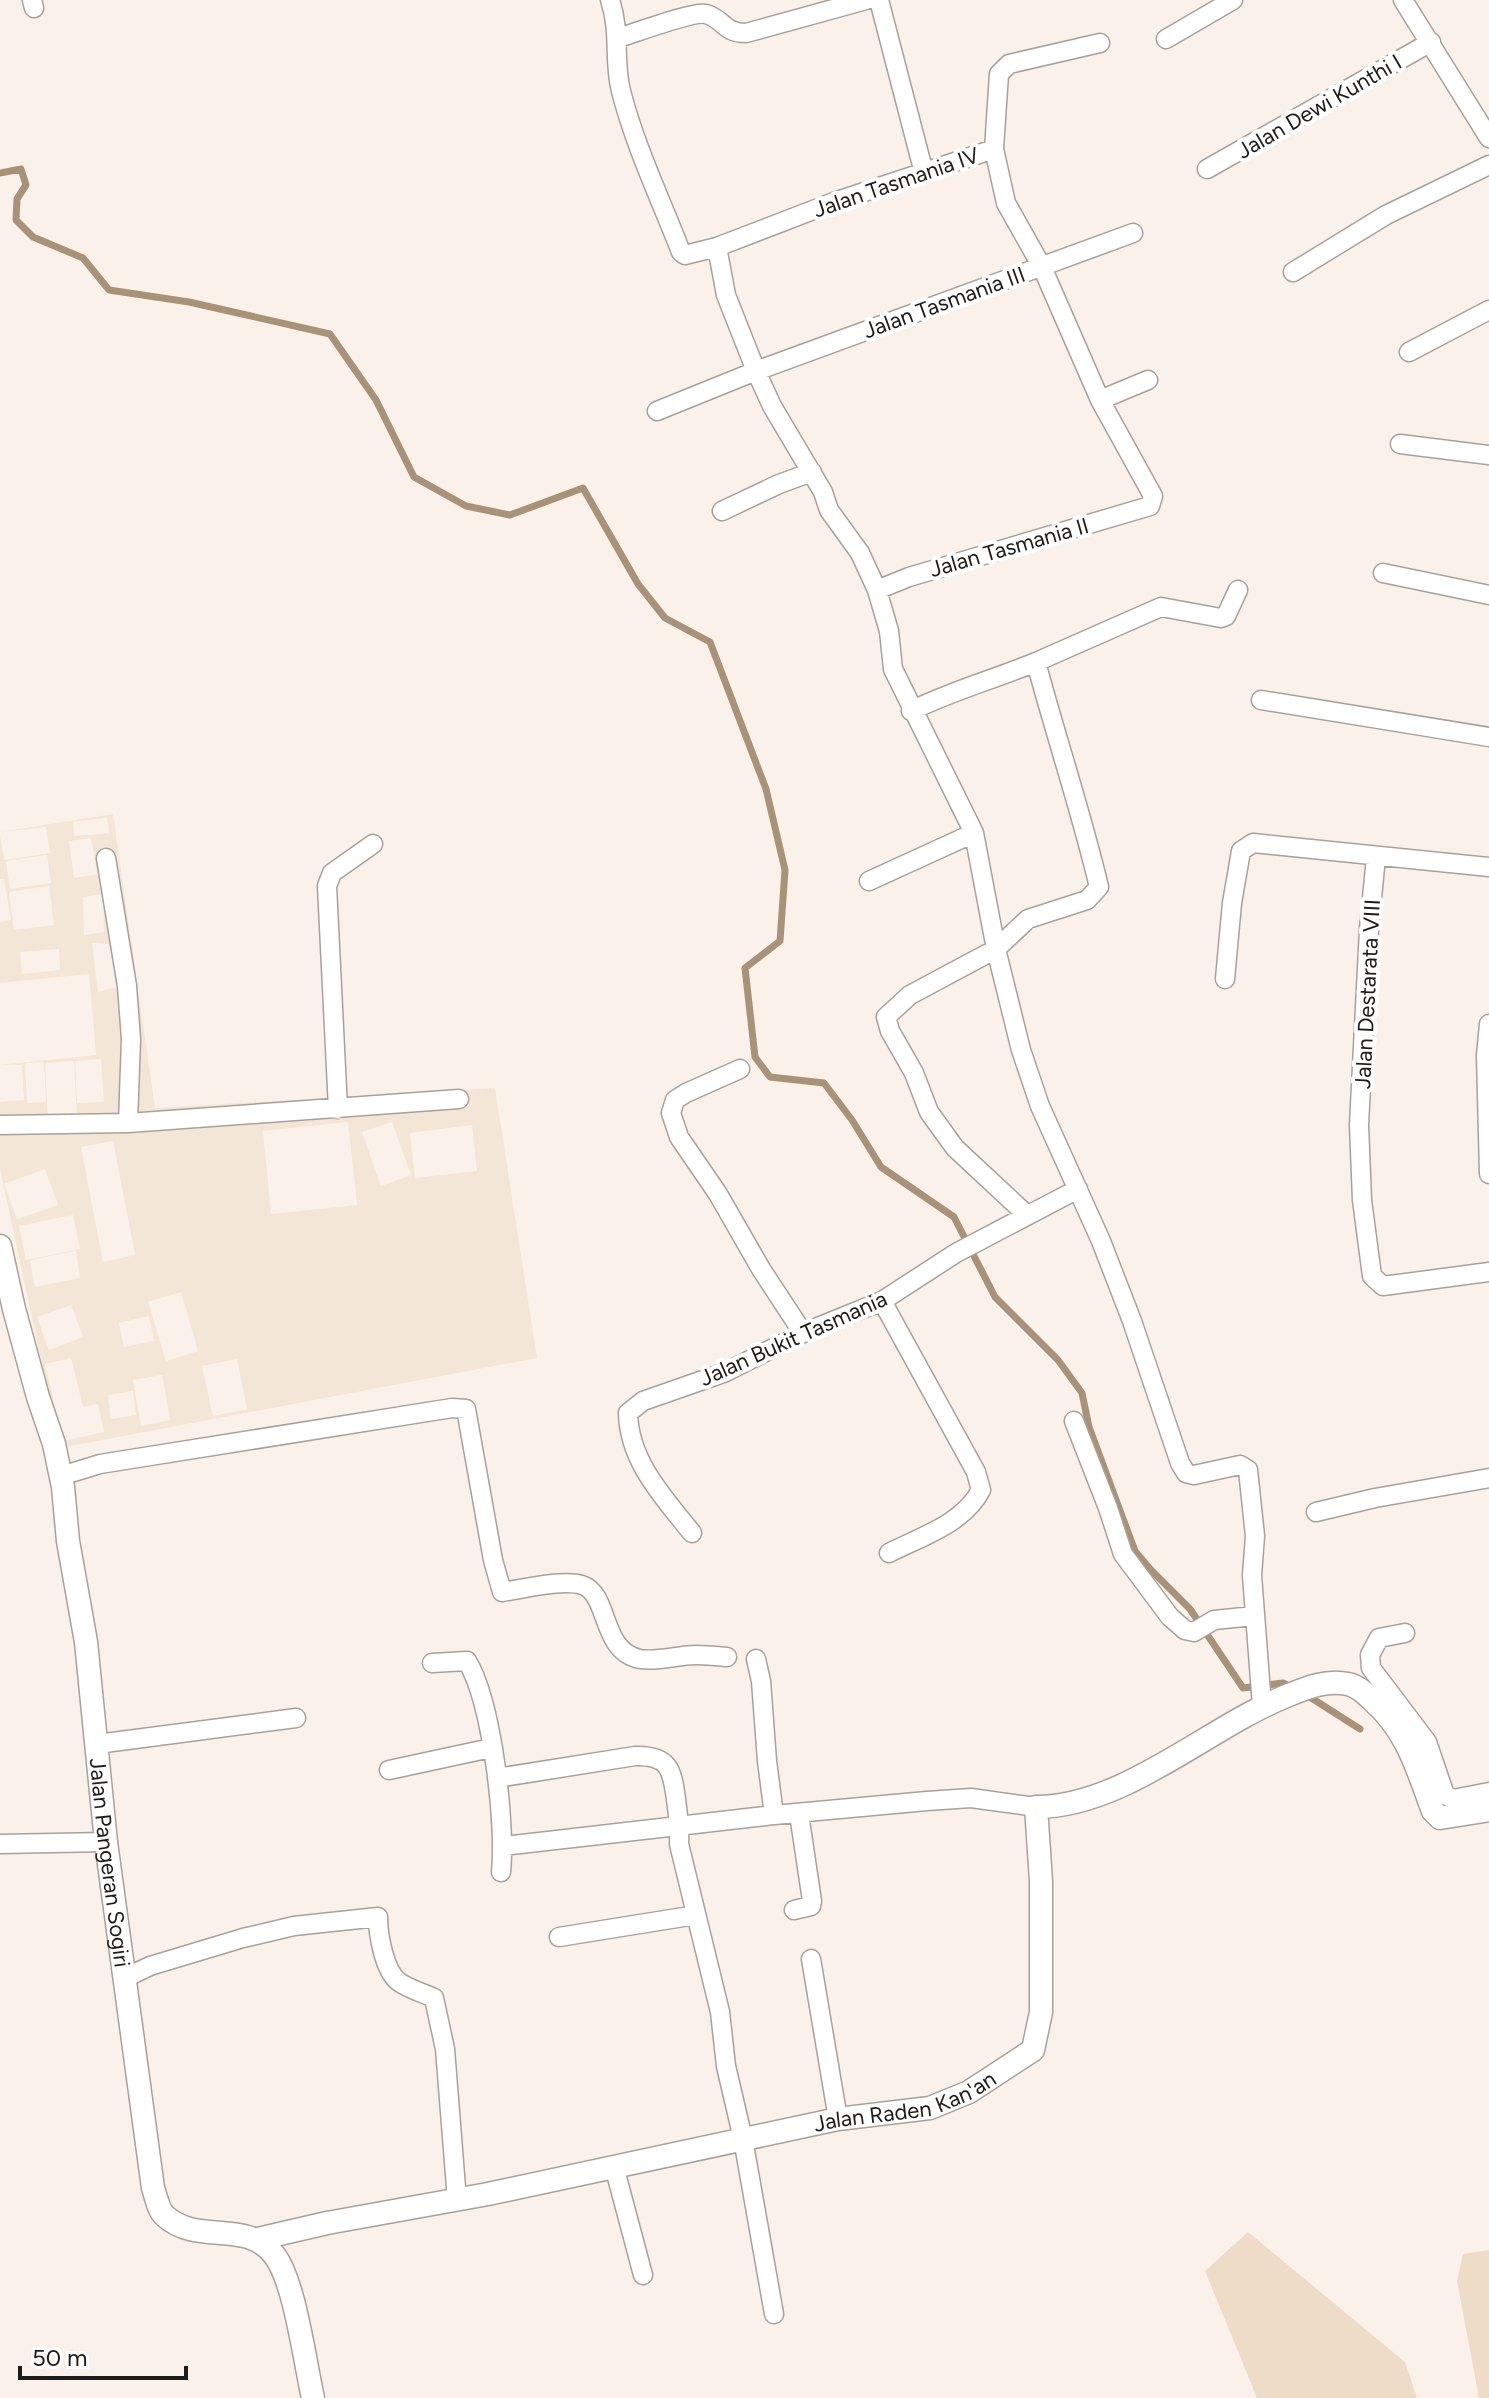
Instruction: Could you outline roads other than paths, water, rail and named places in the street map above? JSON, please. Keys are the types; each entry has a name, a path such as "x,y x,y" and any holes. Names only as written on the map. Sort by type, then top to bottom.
{"street":[{"path":"610,0 618,38 697,14 713,17 728,30 746,33 866,0"},
{"path":"879,0 924,173"},
{"path":"1166,39 1233,0"},
{"path":"1403,0 1489,138"},
{"name":"Jalan Tasmania IV","path":"618,38 618,78 643,158 681,252 689,255 834,202 994,149 999,74 1003,68 1100,43"},
{"name":"Jalan Dewi Kunthi I","path":"1207,169 1431,42"},
{"path":"994,149 1006,203 1042,267 1100,400 1148,380"},
{"path":"1293,272 1386,215 1489,165"},
{"name":"Jalan Tasmania III","path":"657,411 756,371 1133,233"},
{"path":"717,247 726,295 756,371 772,406 812,472 829,510 860,553 877,590 889,631 893,669 911,711 974,833 996,949 1021,1050 1032,1083 1112,1268 1180,1463 1186,1473 1194,1475 1240,1465 1248,1470 1255,1536 1252,1575 1262,1699"},
{"path":"1409,352 1489,310"},
{"name":"Jalan Tasmania II","path":"877,590 909,577 1150,506 1153,496 1100,400"},
{"path":"1400,444 1489,455"},
{"path":"722,511 812,472"},
{"path":"1383,573 1489,595"},
{"path":"911,711 940,697 1036,662 1161,607 1221,618 1226,616 1238,590"},
{"path":"1027,1215 955,1148 929,1112 914,1073 890,1031 886,1017 910,995 996,949 1028,919 1087,900 1099,887 1036,662"},
{"path":"1261,700 1489,737"},
{"path":"869,881 974,833"},
{"path":"1225,979 1232,903 1241,851 1253,843 1489,867"},
{"path":"338,1109 327,886 332,873 373,844"},
{"name":"Jalan Destarata VIII","path":"1376,857 1369,929 1359,1125 1362,1200 1372,1276 1383,1286 1489,1272"},
{"path":"106,858 127,986 131,1039 128,1123"},
{"path":"1489,1024 1486,1055 1489,1174"},
{"path":"740,1069 675,1100 671,1113 679,1137 718,1194 761,1269 803,1333"},
{"path":"0,1125 128,1123 459,1099"},
{"name":"Jalan Bukit Tasmania","path":"692,1533 642,1467 628,1430 628,1413 643,1401 726,1372 803,1333 882,1301 956,1253 1078,1189"},
{"name":"Jalan Pangeran Sogiri","path":"0,1246 14,1309 61,1476 68,1541 86,1642 106,1842 153,2188 163,2214 188,2231 258,2239"},
{"path":"882,1301 976,1472 981,1490 973,1504 958,1518 889,1553"},
{"path":"61,1476 100,1464 452,1408 466,1409 493,1560 502,1592 558,1584 582,1585 594,1593 611,1636 625,1652 641,1659 696,1655 727,1657"},
{"path":"1074,1421 1123,1554 1170,1617 1185,1630 1194,1632 1208,1625 1254,1616"},
{"path":"1316,1512 1489,1478"},
{"path":"1405,1633 1379,1638 1370,1655 1371,1668 1427,1742 1445,1795 1453,1799 1489,1792"},
{"path":"756,1659 761,1681 774,1815"},
{"path":"432,1663 469,1662 481,1698 497,1778 504,1846 501,1872"},
{"path":"504,1846 774,1815 971,1798 1051,1807 1121,1787 1262,1699 1349,1684 1363,1691 1386,1712 1408,1743 1433,1811 1440,1818 1489,1810"},
{"path":"97,1744 296,1718"},
{"path":"389,1770 491,1748"},
{"path":"497,1778 651,1755 671,1770 680,1827 679,1844 720,2012 726,2066 743,2139 774,2314"},
{"name":"Jalan Raden Kan'an","path":"258,2239 838,2119 930,2108 969,2092 1033,2050 1041,2012 1041,1881 1036,1807"},
{"path":"794,1910 811,1906 812,1901 799,1814"},
{"path":"0,1844 106,1842"},
{"path":"559,1937 696,1915"},
{"path":"125,1978 150,1966 255,1935 294,1926 378,1917 378,1934 385,1959 397,1981 434,1998 445,2049 457,2200"},
{"path":"811,1959 838,2119"},
{"path":"614,2166 643,2275"},
{"path":"258,2239 275,2257 288,2283 313,2398"}],"waterway":[{"path":"0,173 21,169 26,185 17,199 16,220 33,237 83,258 109,290 189,302 330,334 376,400 414,477 466,506 510,515 583,488 638,584 665,618 710,642 766,789 785,870 780,941 745,968 755,1057 770,1077 824,1083 881,1167 954,1217 995,1297 1058,1360 1082,1393 1089,1427 1135,1551 1190,1609 1243,1688 1283,1683 1294,1688"},
{"path":"1305,1694 1360,1729"}]}
